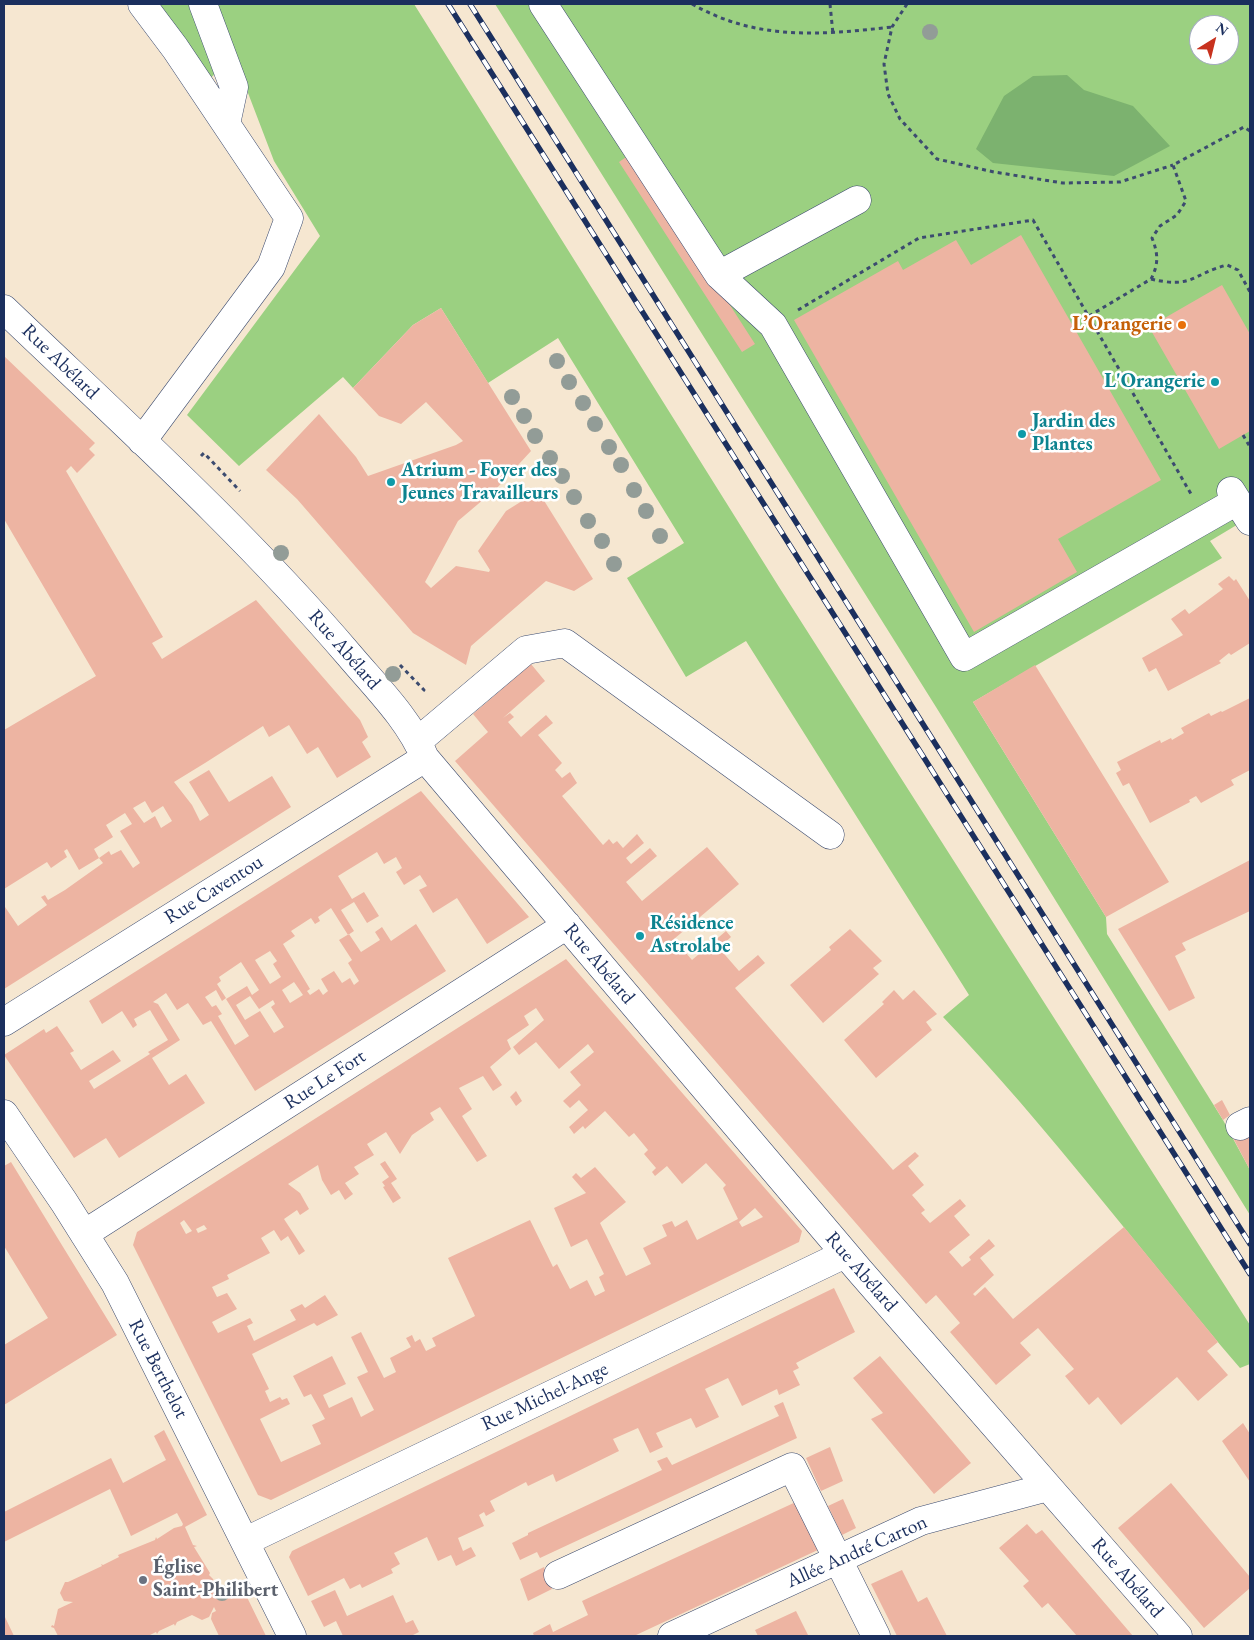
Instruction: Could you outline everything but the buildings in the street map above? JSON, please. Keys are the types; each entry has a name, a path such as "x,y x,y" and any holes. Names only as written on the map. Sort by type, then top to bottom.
{"street":[{"path":"142,4 289,218 271,267 142,441"},
{"path":"203,4 234,87 226,124"},
{"path":"543,4 718,275 773,324 964,657 1239,504"},
{"path":"718,275 857,200"},
{"name":"Rue Abélard","path":"4,309 142,441 294,593 398,714 421,749 567,925 845,1254 1178,1636"},
{"name":"Rue Caventou","path":"4,1022 421,749 526,650 565,643 830,835"},
{"name":"Rue Le Fort","path":"84,1234 567,925"},
{"name":"Rue Berthelot","path":"4,1114 115,1283 292,1636"},
{"name":"Rue Michel-Ange","path":"246,1541 845,1254"},
{"path":"558,1575 792,1467 876,1636"},
{"name":"Allée André Carton","path":"672,1636 921,1521 1048,1487"}],"path":[{"path":"692,4 710,14 760,31 833,34 892,27"},
{"path":"830,4 833,34"},
{"path":"907,4 892,27 884,64 888,94 900,119 938,159 994,172 1063,183 1120,182 1173,165 1250,123"},
{"path":"1244,127 1250,131"},
{"path":"1088,316 1152,279 1157,268 1158,253 1152,238 1160,226 1177,216 1186,201 1173,165"},
{"path":"773,324 919,238 1033,220 1195,500"},
{"path":"1152,279 1172,284 1193,280 1216,268 1227,265 1238,270 1250,292"},
{"path":"1243,435 1250,447"}],"green space":[{"path":"157,4 189,4 215,74 208,80"},
{"path":"214,4 414,4 779,587 1250,1325 1250,1364 1240,1368 1020,1102 943,1017 969,995 746,641 686,677 627,578 684,543 558,338 488,383 441,308 413,325 353,388 343,377 239,466 187,415 320,236 274,161"},
{"name":"Jardin des Plantes","path":"495,4 1250,4 1250,517 1210,541 1222,558 973,702 1106,917 1107,934 1223,1120 1250,1170 1250,1215 936,707"},
{"path":"1067,75 1084,90 1133,106 1170,146 1114,176 993,163 976,149 1004,96 1033,76"}],"railway":[{"path":"448,4 1250,1274"},
{"path":"470,4 1250,1244"}],"place":[{"name":"L’Orangerie","path":"1182,325"},
{"name":"L'Orangerie","path":"1215,382"},
{"name":"Jardin des Plantes","path":"1022,434"},
{"name":"Atrium - Foyer des Jeunes Travailleurs","path":"391,482"},
{"name":"Résidence Astrolabe","path":"640,936"},
{"name":"Église Saint-Philibert","path":"143,1580"}]}
